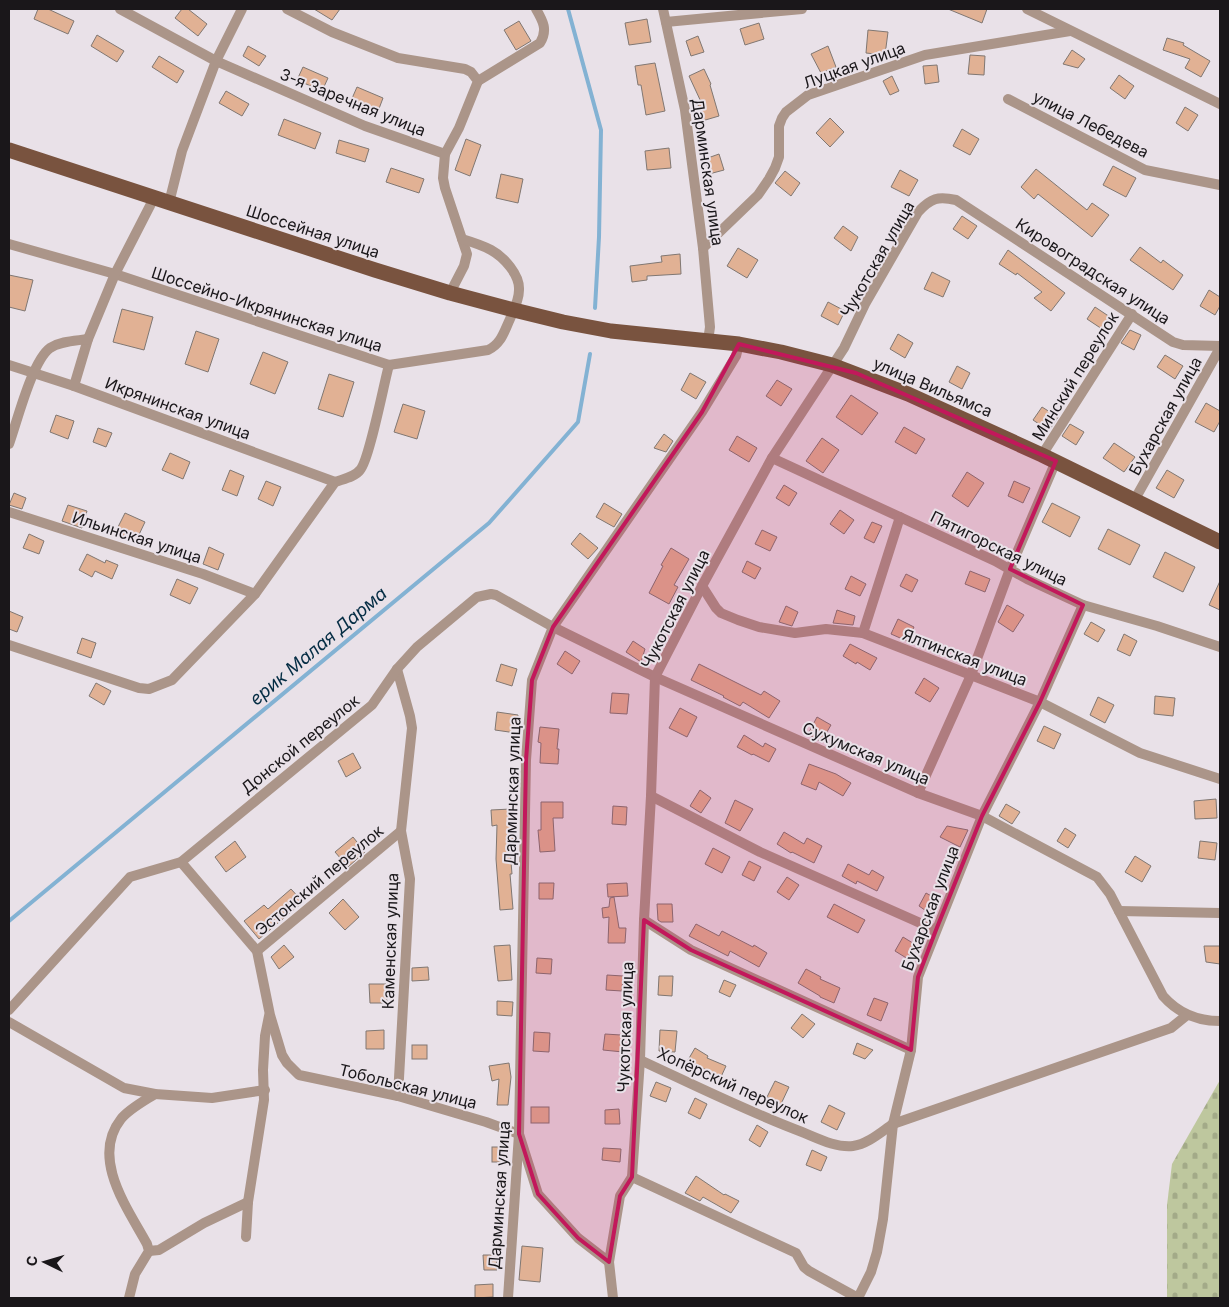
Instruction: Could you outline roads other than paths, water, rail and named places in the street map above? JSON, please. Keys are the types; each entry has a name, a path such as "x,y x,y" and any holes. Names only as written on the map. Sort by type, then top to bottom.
{"main road":[{"name":"Шоссейная улица","path":"9,150 450,293 563,322 611,331"},
{"name":"улица Вильямса","path":"611,331 739,344 832,365 908,394 1049,458 1136,499 1220,542"}],"street":[{"name":"3-я Заречная улица","path":"120,9 216,61 365,126 445,154"},
{"path":"169,203 182,151 216,61 242,9"},
{"path":"287,9 332,32 398,58 465,69 471,72 478,81"},
{"path":"450,293 467,254 445,188 443,178 445,154 459,128 478,81 540,43 545,33 545,27 536,9"},
{"name":"Дарминская улица","path":"663,9 685,110 703,248 710,327 708,341"},
{"path":"666,22 802,9"},
{"path":"1027,9 1220,104"},
{"name":"Луцкая улица","path":"703,248 758,195 769,179 778,157 779,126 782,118 786,112 808,95 925,55 1070,31"},
{"name":"улица Лебедева","path":"1008,99 1145,170 1220,185"},
{"path":"74,386 88,339 115,274 154,198"},
{"name":"Чукотская улица","path":"632,1177 640,1060 655,677 772,458 844,348 865,304 918,212 927,202 937,198 956,200"},
{"name":"Кировоградская улица","path":"956,200 1173,342 1183,346 1220,347"},
{"name":"Шоссейно-Икрянинская улица","path":"9,244 115,274 388,365 488,350 495,347 500,340 518,299 519,287 515,275 508,264 492,250 462,239"},
{"name":"Минский переулок","path":"918,793 971,675 1049,458 1132,314"},
{"path":"9,444 34,373 44,354 60,343 88,339"},
{"name":"Дарминская улица","path":"508,1298 519,1134 526,760 532,680 553,627 702,412 736,356 739,344"},
{"name":"Бухарская улица","path":"1136,499 1220,347"},
{"name":"Икрянинская улица","path":"9,365 74,386 335,482"},
{"path":"9,645 131,686 148,689 172,680 255,594 335,482 356,474 363,465 388,365"},
{"name":"Пятигорская улица","path":"772,458 995,561 1083,606 1157,626 1220,647"},
{"name":"Ильинская улица","path":"9,512 204,574 255,594"},
{"path":"863,633 900,517"},
{"name":"Ялтинская улица","path":"702,586 711,602 722,613 759,628 795,634 826,629 863,633 1040,702 1140,753 1220,778"},
{"name":"Донской переулок","path":"181,862 372,705 397,669 417,647 477,597 491,594 500,597"},
{"name":"Сухумская улица","path":"500,597 553,627 655,677 918,793 982,816 1097,877 1110,894 1163,996 1170,1004 1186,1015"},
{"name":"Бухарская улица","path":"858,1298 871,1272 877,1252 883,1219 893,1124 911,1050 918,977 982,816 1040,702 1083,606"},
{"name":"Каменская улица","path":"397,669 412,728 401,831 410,879 398,1096"},
{"path":"651,796 760,852 936,930"},
{"name":"Эстонский переулок","path":"257,952 401,831"},
{"path":"9,1010 130,877 181,862"},
{"name":"Тобольская улица","path":"181,862 257,952 270,1015 282,1055 298,1075 398,1096 486,1122 519,1134"},
{"path":"1119,911 1220,913"},
{"path":"644,920 691,950 911,1050"},
{"path":"246,1237 248,1202 265,1090 263,1070 264,1044 270,1015"},
{"path":"893,1124 1170,1028 1186,1015 1209,1021 1220,1021"},
{"path":"9,1022 124,1088 155,1094 212,1098 265,1090"},
{"name":"Хопёрский переулок","path":"640,1060 754,1114 843,1146 864,1143 893,1124"},
{"path":"128,1298 134,1274 149,1251 122,1199 111,1171 111,1140 116,1126 122,1117 155,1094"},
{"path":"519,1134 538,1194 578,1238 609,1262"},
{"path":"613,1298 609,1262 620,1196 632,1177 796,1254 804,1267 858,1298"},
{"path":"149,1251 159,1250 204,1223 248,1202"}],"waterway":[{"path":"568,9 601,130 599,237 595,308"},
{"name":"ерик Малая Дарма","path":"9,921 489,523 578,422 590,354"}]}
